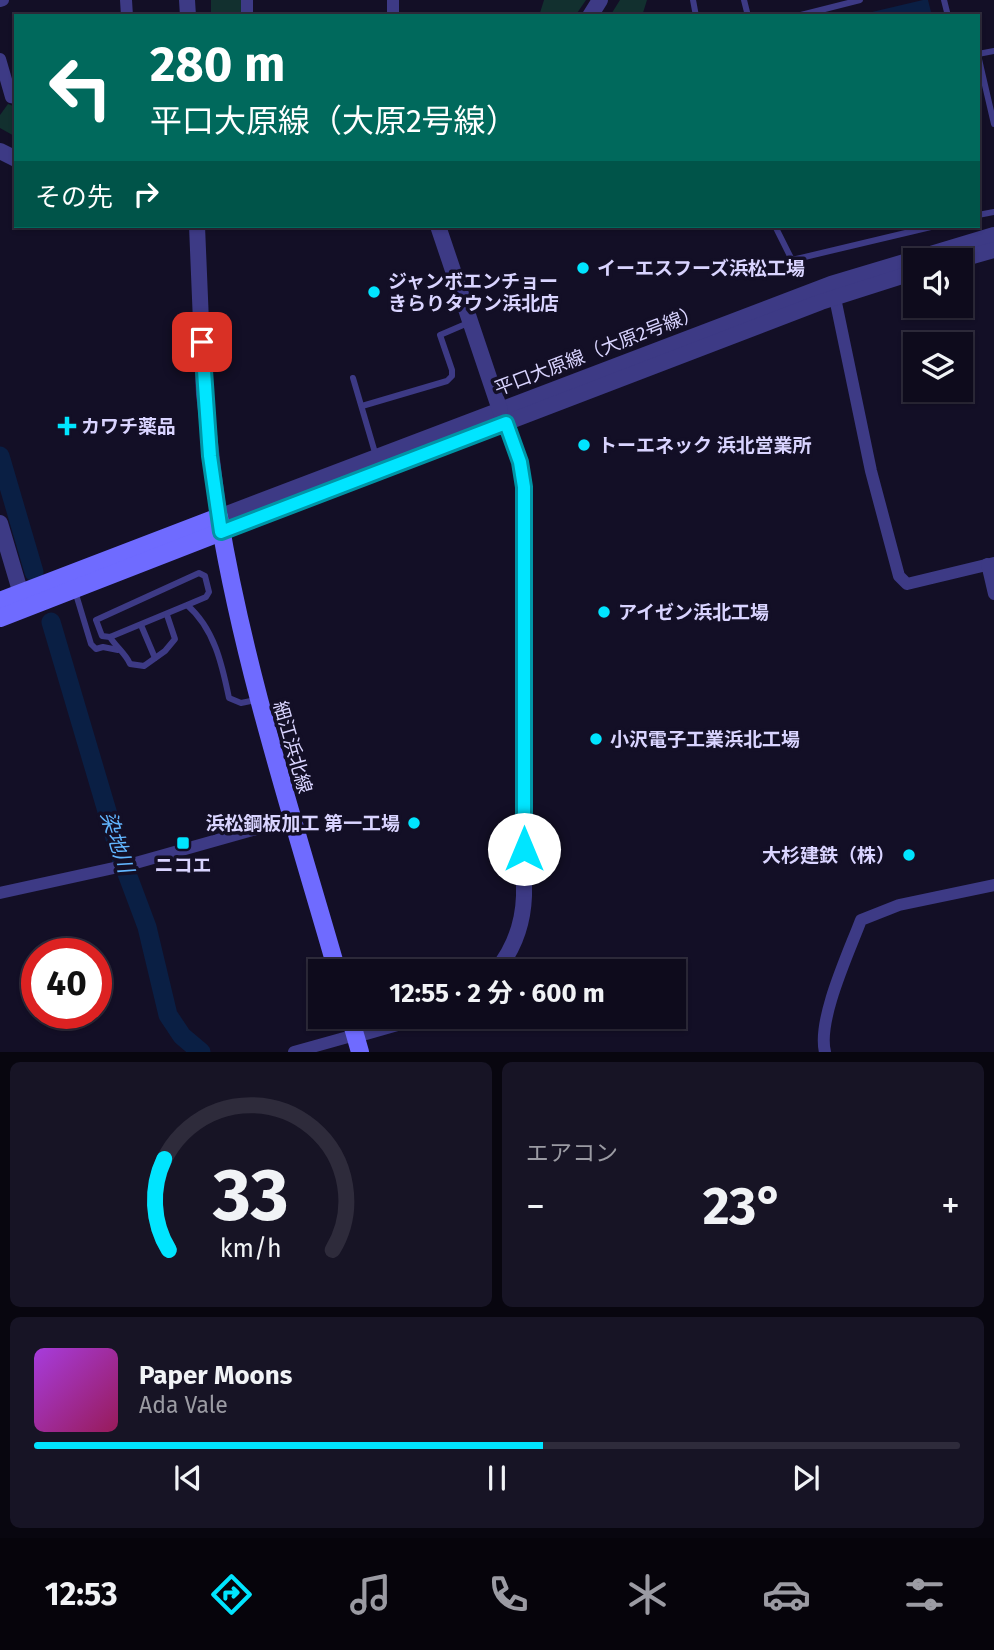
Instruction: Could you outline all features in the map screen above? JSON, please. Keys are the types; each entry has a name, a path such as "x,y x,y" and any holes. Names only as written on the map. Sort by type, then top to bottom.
{"main road":[{"path":"0,601 74,589 220,525"},
{"path":"0,618 37,594 220,525"},
{"name":"細江浜北線","path":"220,525 258,700 333,959"}],"street":[{"path":"1,61 11,97 14,98"},
{"path":"197,228 204,394 220,525"},
{"path":"439,228 469,322 520,462 524,487 524,896 522,919 514,943 504,959"},
{"name":"平口大原線（大原2号線）","path":"220,525 503,416 831,284 994,235"},
{"path":"973,256 994,250"},
{"name":"平口大原線（大原2号線）","path":"220,525 376,456 503,416 903,276"},
{"path":"835,298 871,471 899,576 907,583 991,564 994,594"},
{"path":"0,523 37,594"},
{"path":"0,893 132,864 292,819"},
{"path":"825,1052 822,1041 825,1021 860,920 899,905 994,884"},
{"path":"294,1052 358,1044 391,1029"}],"lane":[{"path":"804,14 860,0"},
{"path":"980,64 994,124"},
{"path":"776,228 792,261 927,228"},
{"path":"362,406 447,381 452,376 452,370 440,335 469,322"},
{"path":"353,378 376,456"},
{"path":"199,573 205,576 209,592 206,597 187,605 110,637 102,636 96,620 199,573"},
{"path":"74,589 91,644 96,649 103,647 118,650 127,656 130,664 139,667 155,658 175,639 167,615"},
{"path":"187,605 208,631 217,652 229,698 241,703 258,700"},
{"path":"141,625 155,658"},
{"path":"110,637 118,650"}],"green space":[{"path":"211,0 241,0 241,14 211,14"},
{"path":"544,0 586,0 576,14 540,14"},
{"path":"620,0 647,0 643,14 611,14"},
{"path":"8,104 14,106 14,136 0,128 0,115"}],"water":[{"path":"928,0 932,14 864,14"}],"waterway":[{"name":"染地川","path":"0,456 34,572"},
{"name":"染地川","path":"51,622 120,855 147,927 168,1015 182,1036 201,1052"}],"place":[{"name":"イーエスフーズ浜松工場","path":"583,268"},
{"name":"ジャンボエンチョー きらりタウン浜北店","path":"374,292"},
{"name":"カワチ薬品","path":"67,426"},
{"name":"トーエネック 浜北営業所","path":"584,445"},
{"name":"アイゼン浜北工場","path":"604,612"},
{"name":"小沢電子工業浜北工場","path":"596,739"},
{"name":"浜松鋼板加工 第一工場","path":"414,823"},
{"name":"ニコエ","path":"183,843"},
{"name":"大杉建鉄（株）","path":"909,855"}],"route":[{"path":"202,342 210,456 221,532 506,423 520,462 524,487 524,849"}]}
